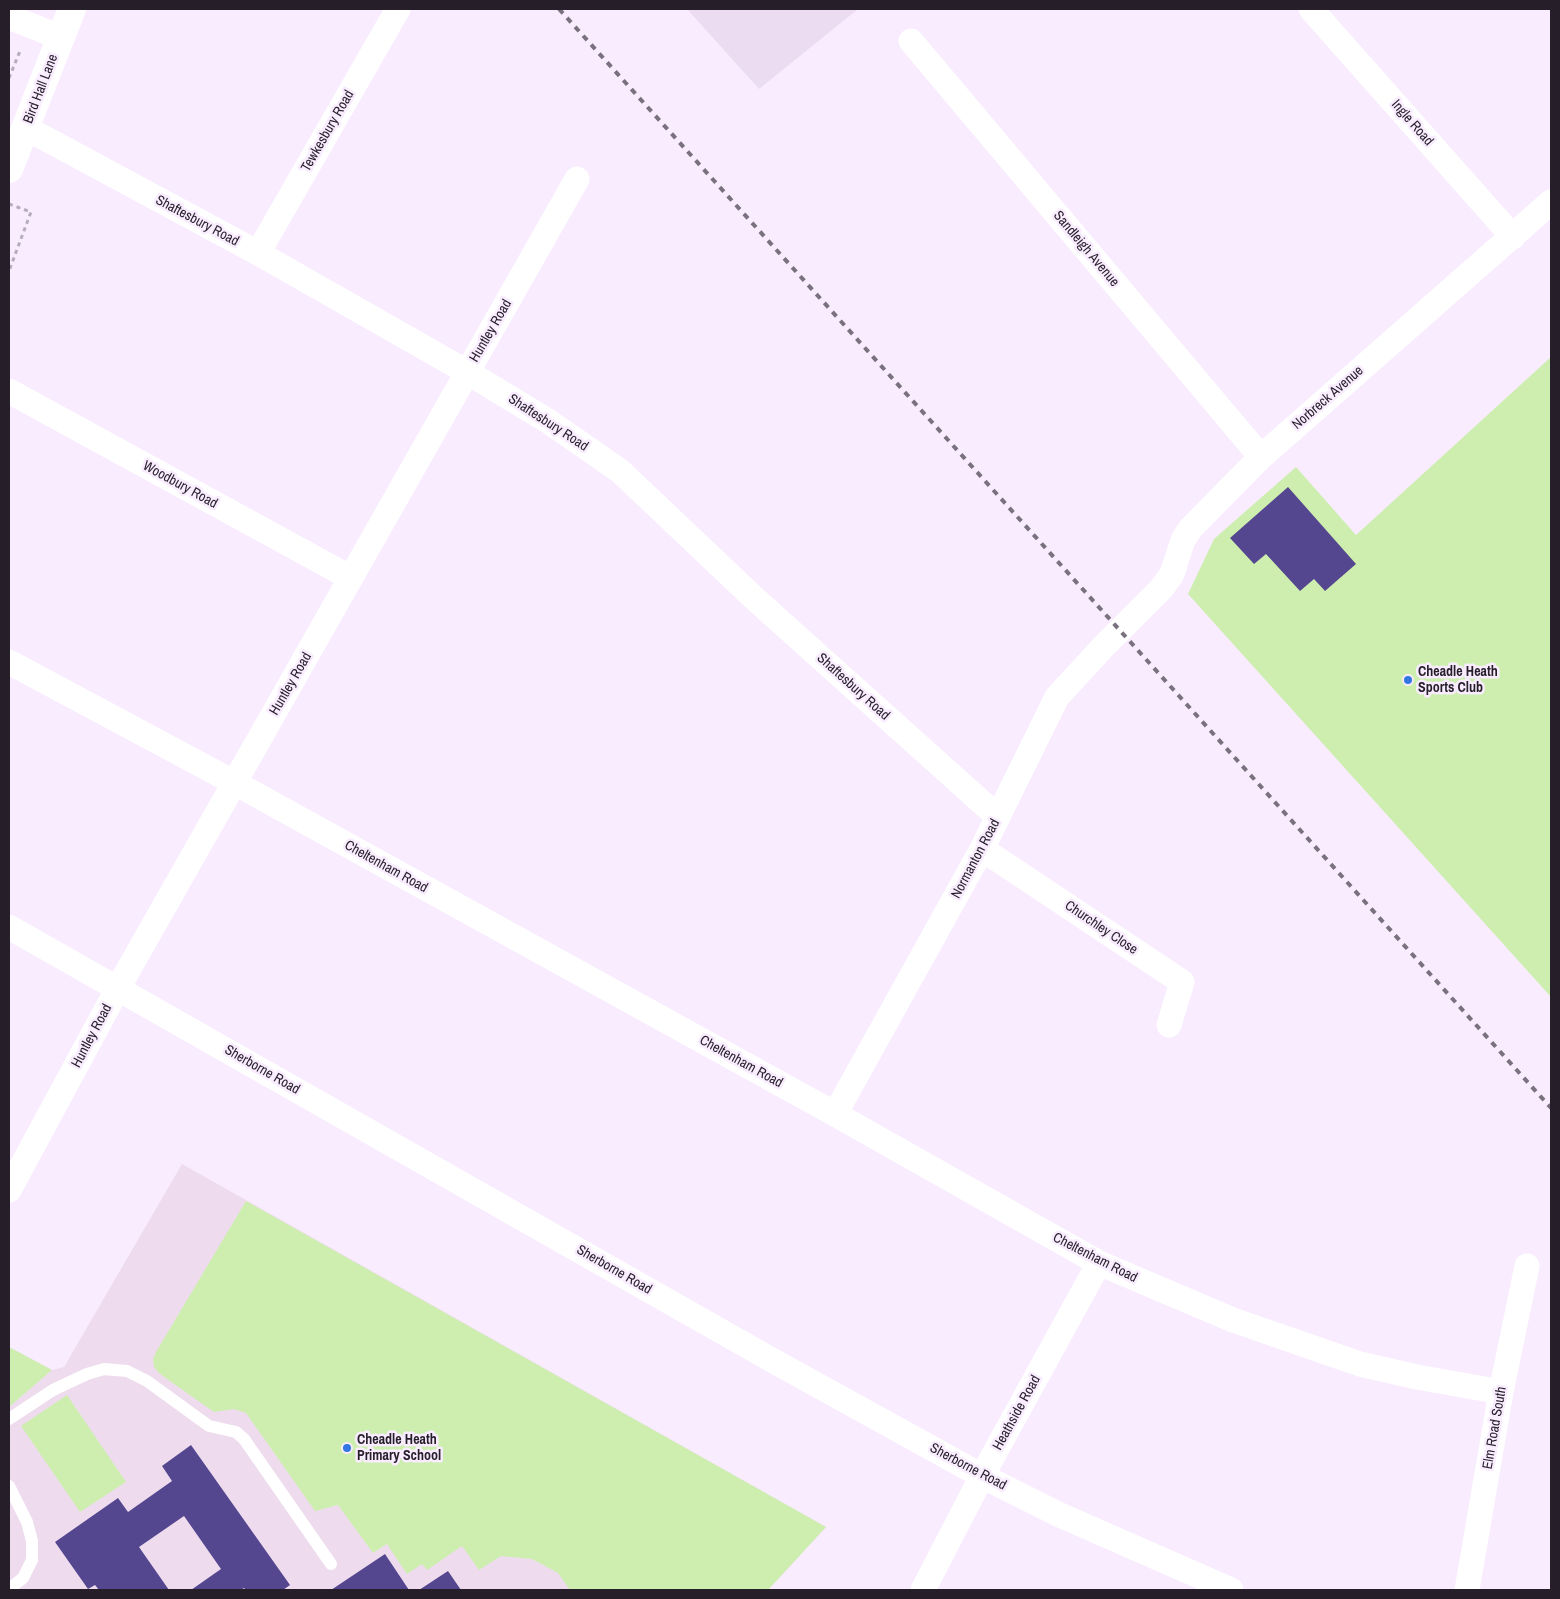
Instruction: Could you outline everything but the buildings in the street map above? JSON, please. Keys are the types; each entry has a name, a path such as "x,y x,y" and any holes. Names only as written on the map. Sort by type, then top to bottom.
{"street":[{"name":"Bird Hall Lane","path":"9,169 72,9"},
{"name":"Tewkesbury Road","path":"258,253 398,9"},
{"name":"Ingle Road","path":"1311,9 1513,237"},
{"path":"9,17 60,37"},
{"name":"Sandleigh Avenue","path":"911,41 1261,458"},
{"name":"Shaftesbury Road","path":"26,128 258,253 468,372 548,421 620,471 754,598 998,817"},
{"name":"Huntley Road","path":"9,1190 118,988 577,179"},
{"name":"Norbreck Avenue","path":"1133,617 1161,590 1172,574 1183,540 1190,529 1261,458 1551,202"},
{"name":"Woodbury Road","path":"9,391 351,578"},
{"name":"Normanton Road","path":"835,1114 982,849 1057,697 1133,617"},
{"name":"Cheltenham Road","path":"9,662 235,783 835,1114 1099,1263 1233,1320 1360,1364 1417,1377 1501,1392"},
{"name":"Churchley Close","path":"982,849 1182,982 1170,1025"},
{"name":"Sherborne Road","path":"9,927 770,1359 982,1476 1215,1587"},
{"name":"Heathside Road","path":"923,1590 982,1476 1099,1263"},
{"name":"Elm Road South","path":"1467,1590 1501,1392 1527,1266"}],"lane":[{"path":"9,1419 53,1390 87,1374 104,1369 127,1371 147,1381 209,1426 236,1432 244,1439 331,1564"},
{"path":"9,1486 27,1522 32,1541 32,1560 23,1578 9,1588"}],"path":[{"path":"9,204 31,212 9,271"}],"shaded area":[{"path":"687,9 858,9 759,89"},
{"name":"Cheadle Heath Primary School","path":"182,1164 826,1527 768,1590 16,1590 9,1580 9,1347 52,1370 64,1367"}],"green space":[{"name":"Cheadle Heath Sports Club","path":"1551,357 1551,997 1188,594 1214,539 1296,467 1356,535"},
{"path":"246,1201 826,1527 768,1590 570,1590 558,1573 532,1559 501,1556 479,1570 462,1546 427,1570 422,1564 407,1574 387,1544 373,1553 338,1505 315,1511 246,1413 234,1409 214,1412 159,1373 154,1367 153,1359 156,1352"},
{"path":"9,1347 52,1370 9,1407"},
{"path":"67,1395 126,1482 80,1512 21,1426"}],"railway":[{"path":"559,9 1551,1108"}],"place":[{"name":"Cheadle Heath Sports Club","path":"1408,680"},
{"name":"Cheadle Heath Primary School","path":"347,1448"}]}
